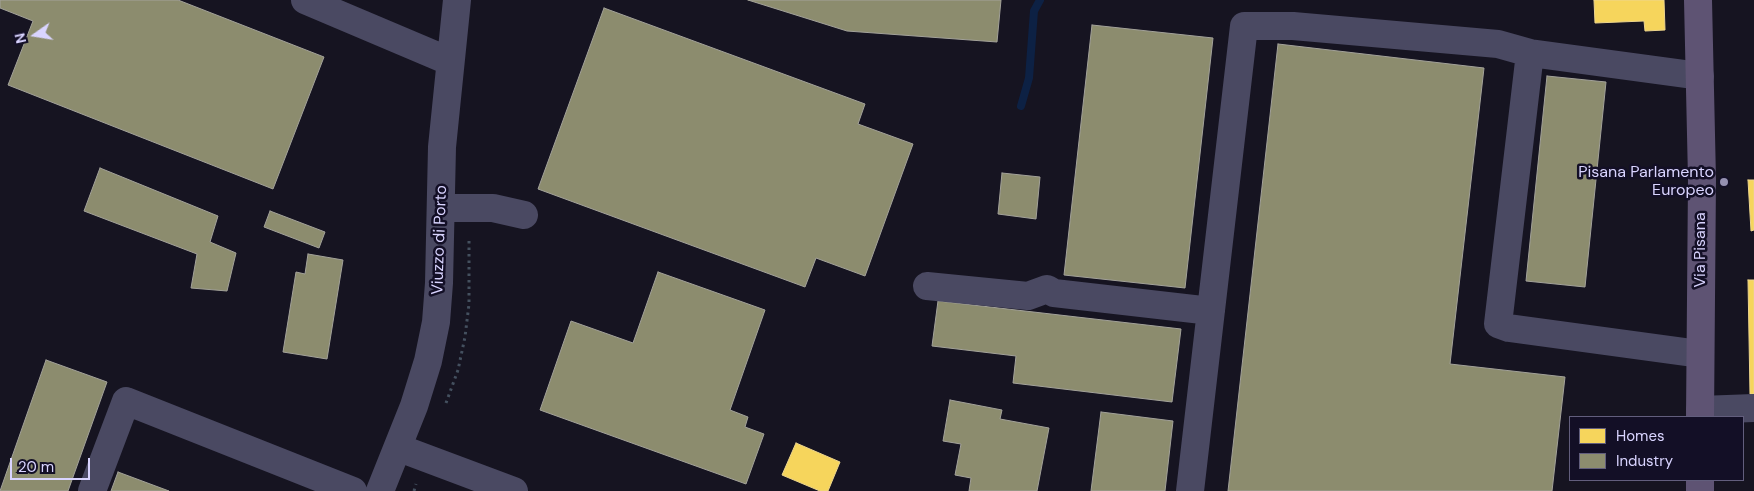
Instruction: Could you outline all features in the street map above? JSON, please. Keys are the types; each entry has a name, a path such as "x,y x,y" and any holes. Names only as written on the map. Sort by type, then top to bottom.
{"main road":[{"name":"Via Pisana","path":"1698,0 1700,76 1700,414"}],"street":[{"path":"305,0 449,61"},
{"name":"Viuzzo di Porto","path":"380,491 399,448 428,361 436,322 442,208 442,147 449,61 457,0"},
{"path":"1190,491 1244,26 1293,26 1498,44 1530,52 1700,76"},
{"path":"1530,52 1498,324 1509,328 1700,354"},
{"path":"442,208 493,208 524,215"},
{"path":"927,286 1028,296 1047,289 1054,293 1211,311"},
{"path":"92,491 126,401 353,491"},
{"name":"Via Pisana","path":"1700,414 1754,408"},
{"path":"399,448 514,491"}],"building: Homes":[{"path":"1594,0 1664,0 1665,30 1645,31 1644,21 1595,23"},
{"path":"1748,180 1754,180 1754,230 1751,231"},
{"path":"1748,280 1754,280 1754,394 1750,394"},
{"path":"796,443 840,462 828,491 820,491 782,475"}],"building: Industry":[{"path":"0,0 178,0 324,57 273,189 8,85 33,21 0,8"},
{"path":"748,0 1001,0 997,42 847,31"},
{"path":"604,8 865,104 858,124 913,144 865,276 816,258 805,287 538,189"},
{"path":"1092,25 1213,38 1185,288 1064,275"},
{"path":"1278,44 1484,68 1450,364 1565,377 1552,491 1228,491"},
{"path":"1547,76 1606,82 1585,287 1526,281"},
{"path":"100,168 218,216 210,242 236,253 227,291 191,288 197,254 84,211"},
{"path":"1002,173 1040,177 1036,219 998,214"},
{"path":"270,211 325,232 319,248 264,227"},
{"path":"308,254 343,260 327,359 283,352 296,272 305,274"},
{"path":"658,272 765,310 730,410 748,417 745,427 764,434 746,484 540,410 571,321 633,343"},
{"path":"938,301 1181,329 1172,402 1013,383 1016,356 932,346"},
{"path":"46,360 107,382 68,491 0,491"},
{"path":"950,400 1002,410 1000,419 1049,428 1037,491 969,491 971,478 955,475 961,444 943,441"},
{"path":"1101,412 1173,421 1165,491 1091,491"},
{"path":"118,472 169,491 111,491"}],"waterway":[{"path":"1021,106 1029,78 1034,11 1040,0"}],"place":[{"name":"Pisana Parlamento Europeo","path":"1724,182"}]}
